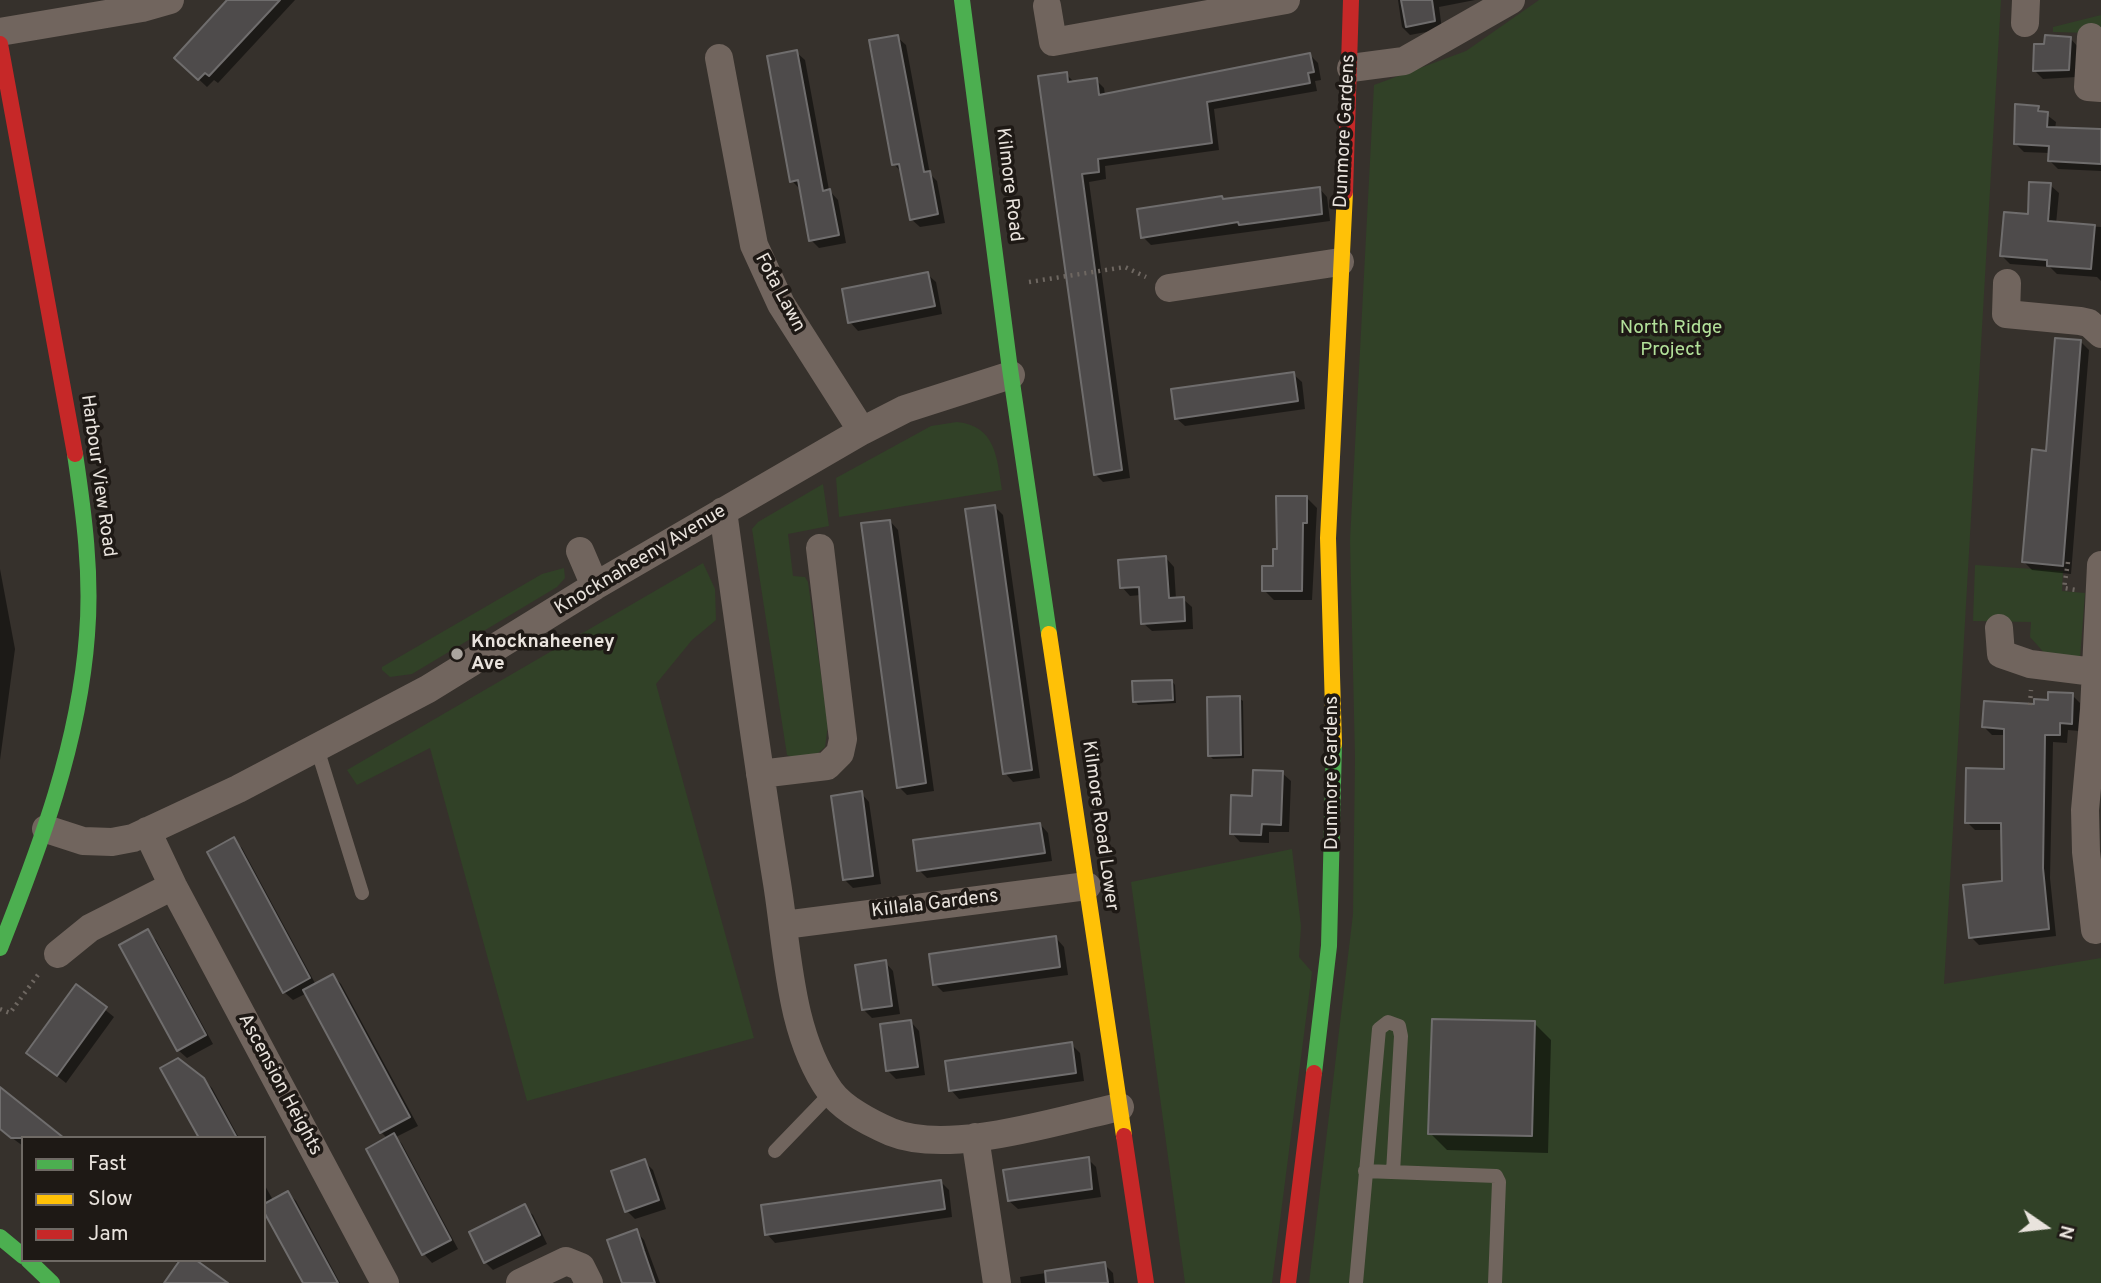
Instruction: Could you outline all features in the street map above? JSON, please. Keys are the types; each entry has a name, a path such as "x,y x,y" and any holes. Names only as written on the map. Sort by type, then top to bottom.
{"street":[{"path":"0,32 142,8 170,0"},
{"name":"Kilmore Road","path":"962,0 1011,375"},
{"path":"1047,6 1053,43 1286,0"},
{"name":"Dunmore Gardens","path":"1288,1283 1329,946 1335,767 1328,538 1351,68 1351,0"},
{"path":"1351,68 1404,61 1511,0"},
{"path":"2091,37 2088,87 2101,88"},
{"name":"Harbour View Road","path":"0,44 81,484 89,567 83,673 66,758 46,829 0,948"},
{"name":"Fota Lawn","path":"719,58 754,245 781,304 862,431"},
{"path":"1169,288 1340,262"},
{"path":"2007,283 2006,314 2080,321 2089,323 2101,334"},
{"name":"Knocknaheeny Avenue","path":"46,829 104,843 147,831 238,789 428,689 595,586 862,431 905,409 1011,375"},
{"name":"Kilmore Road Lower","path":"1011,375 1146,1283"},
{"path":"723,511 760,774 800,1026 831,1093 862,1117 893,1132 933,1142 975,1137 1120,1107"},
{"path":"760,774 827,766 840,753 843,739 820,548"},
{"path":"580,551 595,586"},
{"path":"2095,930 2085,810 2098,710 2094,672 2101,565"},
{"path":"2000,628 2001,654 2030,664 2094,672"},
{"name":"Ascension Heights","path":"147,831 173,886 385,1283"},
{"path":"58,954 90,928 173,886"},
{"name":"Killala Gardens","path":"784,925 1087,886"},
{"path":"975,1137 997,1283"},
{"path":"0,1237 21,1254"},
{"path":"520,1283 566,1261 581,1267 589,1283"},
{"path":"30,1262 52,1283"}],"lane":[{"path":"317,748 362,893"},
{"path":"1356,1283 1379,1029 1388,1021 1399,1026 1401,1036 1393,1172"},
{"path":"775,1150 831,1093"},
{"path":"1365,1171 1496,1176 1499,1182 1495,1283"}],"path":[{"path":"1029,282 1125,267 1169,288"},
{"path":"2030,705 2031,682"},
{"path":"0,1009 10,1013 30,984 58,954"}],"green space":[{"name":"North Ridge Project","path":"1539,0 2001,0 1944,984 2101,958 2101,1283 1309,1283 1353,914 1355,758 1350,540 1374,85 1466,51"},
{"path":"2101,15 2101,39 2091,33 2053,32 2053,27"},
{"path":"957,422 980,430 987,437 996,455 1002,490 839,517 836,478 931,426"},
{"path":"823,484 829,526 788,534 793,576 805,577 808,582 828,725 825,747 818,753 797,759 787,755 752,529 758,522"},
{"path":"703,563 715,589 716,620 692,640 656,684 754,1038 527,1101 430,748 357,785 347,770"},
{"path":"1975,565 2063,571 2062,591 2085,593 2080,659 2047,656 2030,637 2031,622 1973,621"},
{"path":"564,568 565,578 557,587 412,674 390,677 382,670 382,667 542,574"},
{"path":"1292,849 1301,926 1299,957 1312,972 1272,1283 1185,1283 1131,882"}],"building":[{"path":"227,0 280,0 209,76 205,73 198,80 174,58"},
{"path":"1401,0 1432,0 1435,21 1406,27"},
{"path":"898,35 924,172 930,171 938,214 910,220 899,164 892,165 869,40"},
{"path":"2045,35 2071,37 2069,70 2033,71 2034,44 2044,44"},
{"path":"797,50 823,191 830,189 839,235 809,241 798,180 790,182 767,56"},
{"path":"1310,53 1314,72 1308,73 1310,83 1207,102 1212,143 1098,159 1099,172 1082,174 1122,470 1094,475 1038,76 1067,72 1068,82 1097,78 1099,95"},
{"path":"2015,104 2039,106 2038,111 2048,112 2047,127 2101,129 2101,164 2048,161 2049,146 2014,144"},
{"path":"2029,182 2051,183 2048,221 2095,225 2091,269 2047,266 2047,260 2000,256 2004,212 2028,214"},
{"path":"1320,187 1322,214 1239,225 1238,222 1141,238 1137,209 1222,196 1223,199"},
{"path":"928,272 935,306 848,323 842,289"},
{"path":"2055,338 2081,340 2063,566 2022,562 2032,449 2046,451"},
{"path":"1294,372 1298,401 1175,419 1171,389"},
{"path":"1276,496 1307,496 1307,523 1303,523 1302,591 1262,591 1262,566 1273,566 1273,549 1277,549"},
{"path":"995,505 1032,770 1003,774 965,509"},
{"path":"890,520 926,783 897,788 861,523"},
{"path":"1166,556 1169,598 1184,597 1185,621 1141,624 1139,587 1120,588 1118,560"},
{"path":"1172,680 1173,700 1133,702 1132,681"},
{"path":"2048,692 2073,693 2072,724 2060,723 2060,735 2045,735 2043,868 2049,929 1969,938 1963,885 2002,881 2001,823 1965,823 1966,768 2004,769 2004,729 1982,727 1984,701 2034,704 2034,699 2048,700"},
{"path":"1240,696 1241,755 1208,756 1207,697"},
{"path":"1253,770 1283,771 1281,825 1262,824 1261,835 1230,834 1231,795 1252,796"},
{"path":"862,791 873,876 843,880 831,796"},
{"path":"1040,823 1045,853 917,871 913,840"},
{"path":"234,837 310,978 283,993 207,852"},
{"path":"148,929 206,1035 177,1051 119,945"},
{"path":"1056,936 1060,967 933,985 929,954"},
{"path":"886,960 892,1006 862,1010 855,965"},
{"path":"333,974 410,1117 380,1133 303,990"},
{"path":"76,984 107,1007 57,1076 26,1053"},
{"path":"1432,1019 1535,1021 1532,1136 1428,1134"},
{"path":"911,1020 918,1067 886,1071 880,1024"},
{"path":"1072,1042 1076,1073 949,1091 945,1061"},
{"path":"178,1058 204,1078 236,1136 198,1136 160,1068"},
{"path":"0,1087 61,1136 11,1138 0,1129"},
{"path":"394,1133 451,1240 422,1255 366,1149"},
{"path":"1089,1157 1092,1189 1008,1201 1003,1170"},
{"path":"645,1159 659,1200 625,1212 611,1171"},
{"path":"941,1180 945,1209 765,1235 761,1205"},
{"path":"288,1191 338,1283 303,1283 266,1216 266,1203"},
{"path":"525,1204 540,1235 484,1263 469,1232"},
{"path":"637,1229 655,1283 622,1283 607,1240"},
{"path":"179,1262 199,1262 228,1283 164,1283"},
{"path":"1105,1262 1108,1283 1046,1283 1045,1271"}],"traffic: fast":[{"path":"962,0 1009,362 1049,634"},
{"path":"0,948 56,794 83,676 87,635 88,567 75,454"},
{"path":"1314,1073 1329,946 1334,744"},
{"path":"0,1237 21,1254"},
{"path":"30,1262 52,1283"}],"traffic: slow":[{"path":"1334,744 1328,538 1345,192"},
{"path":"1049,634 1124,1136"}],"traffic: jam":[{"path":"1345,192 1351,0"},
{"path":"0,44 75,454"},
{"path":"1288,1283 1314,1073"},
{"path":"1124,1136 1146,1283"}],"place":[{"name":"Knocknaheeney Ave","path":"457,654"}]}
